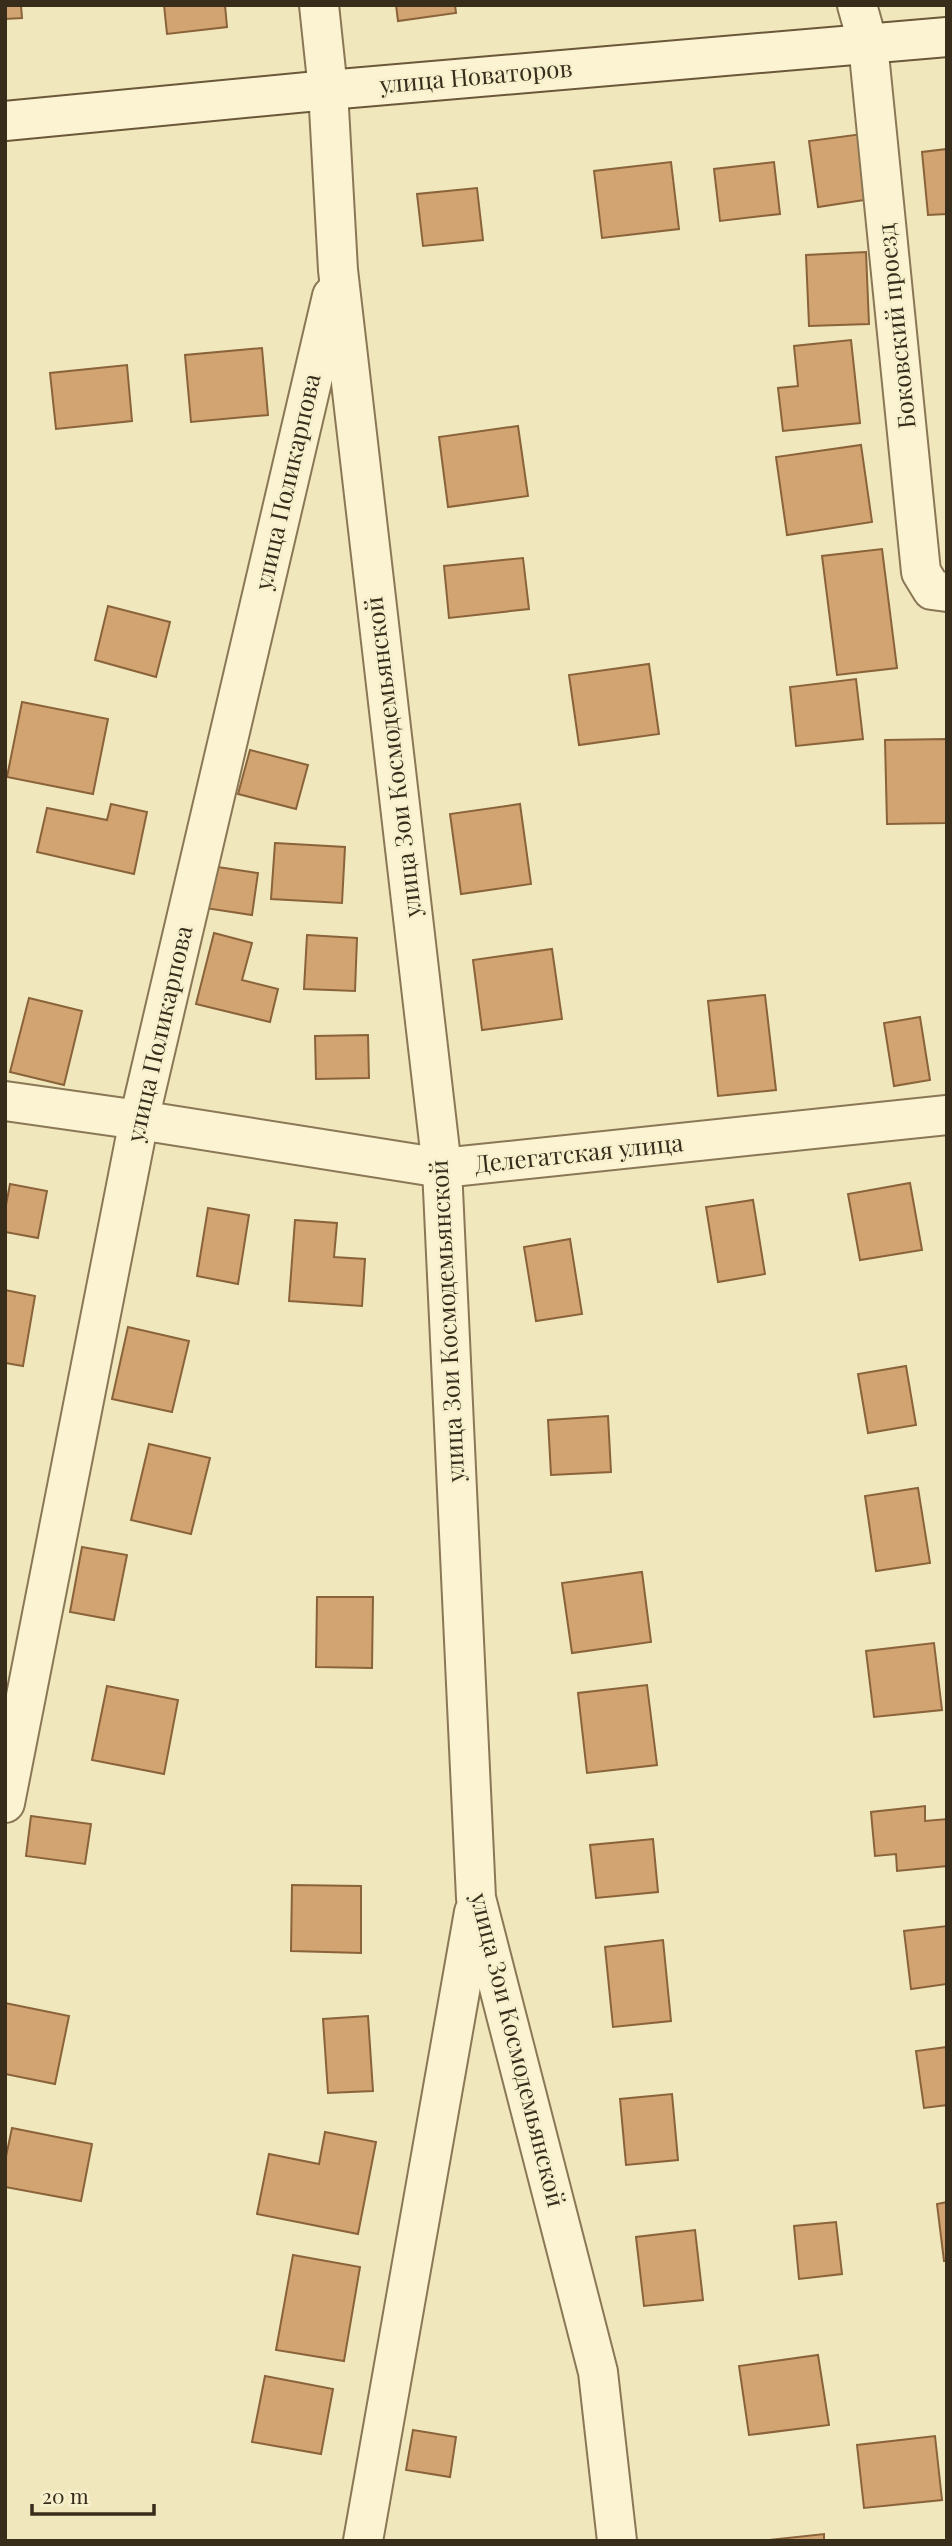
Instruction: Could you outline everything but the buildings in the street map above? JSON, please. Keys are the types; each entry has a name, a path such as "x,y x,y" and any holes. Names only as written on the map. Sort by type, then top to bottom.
{"street":[{"name":"улица Зои Космодемьянской","path":"319,5 328,90 338,270 442,1168 476,1898 598,2372 617,2541"},
{"path":"857,5 868,44"},
{"name":"улица Новаторов","path":"5,121 328,90 947,37"},
{"name":"Боковский проезд","path":"868,44 921,572 932,590 947,592"},
{"name":"улица Поликарпова","path":"5,1802 139,1120 338,270"},
{"name":"Делегатская улица","path":"5,1101 442,1168 947,1115"},
{"path":"363,2541 476,1898"}]}
